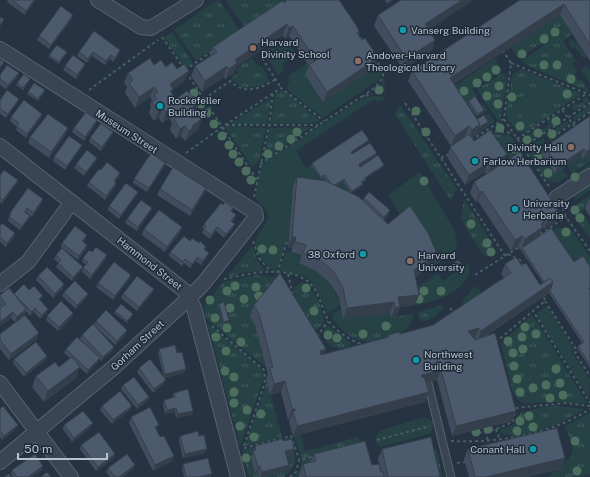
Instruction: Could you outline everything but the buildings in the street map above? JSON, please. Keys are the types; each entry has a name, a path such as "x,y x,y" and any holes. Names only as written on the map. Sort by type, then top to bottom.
{"street":[{"path":"98,0 141,27 151,28 196,0"},
{"name":"Museum Street","path":"0,49 254,207"},
{"name":"Hammond Street","path":"0,146 184,290 194,308 238,477"},
{"path":"556,198 590,176"},
{"path":"0,284 28,262 72,202"},
{"name":"Gorham Street","path":"0,462 114,367 203,284 255,219 254,207"},
{"path":"0,383 71,477"}],"lane":[{"path":"428,383 451,477"}],"path":[{"path":"357,32 365,45"},
{"path":"90,90 162,37 257,180"},
{"path":"185,70 217,48"},
{"path":"503,52 511,63 590,95"},
{"path":"260,164 375,87 383,78 383,72 372,55"},
{"path":"262,58 281,88 324,121"},
{"path":"511,63 504,119 564,209 566,217 590,251"},
{"path":"204,99 230,81 240,88 254,90 276,79"},
{"path":"185,153 281,88"},
{"path":"254,207 257,180 269,126 273,93"},
{"path":"361,97 372,94"},
{"path":"517,139 586,94"},
{"path":"405,103 505,256"},
{"path":"523,147 590,103"},
{"path":"562,110 578,130"},
{"path":"553,137 590,112"},
{"path":"467,142 504,119"},
{"path":"226,125 319,125"},
{"path":"486,130 513,133"},
{"path":"441,158 454,150"},
{"path":"539,234 566,217"},
{"path":"252,240 259,258 271,272"},
{"path":"277,273 288,242"},
{"path":"475,275 525,243"},
{"path":"508,254 520,260 528,272"},
{"path":"223,279 271,272 288,274 307,281 319,298 329,321 353,342 367,346"},
{"path":"288,274 294,300"},
{"path":"544,297 545,301 577,351 575,353 590,376"},
{"path":"490,342 497,341 545,301"},
{"path":"450,308 456,318"},
{"path":"533,312 590,401"},
{"path":"314,341 329,321"},
{"path":"209,324 264,370 264,385 243,448 240,452"},
{"path":"497,341 497,346"},
{"path":"479,433 485,430 496,429 513,422 515,408 513,402"},
{"path":"509,410 515,408 566,403 590,407"},
{"path":"451,441 488,441 521,437 576,418 590,407"},
{"path":"377,440 433,425"},
{"path":"496,429 500,440"},
{"path":"485,430 488,441"},
{"path":"243,448 291,436 300,460 296,472 290,477"},
{"path":"300,460 321,454"},
{"path":"456,464 465,462"}],"green space":[{"path":"219,0 240,31 196,61 174,30"},
{"path":"226,0 287,0 245,28"},
{"path":"560,15 572,34 563,41 576,61 572,63 577,71 574,74 579,81 582,79 589,92 526,65 522,60 544,46 543,43 518,58 511,47"},
{"path":"172,32 193,63 186,68 164,37"},
{"path":"572,39 575,43 577,42 587,56 584,59 575,47 572,49 568,42"},
{"path":"281,40 283,43 287,40 296,54 282,64 285,70 278,75 269,61 269,55 266,50"},
{"path":"365,47 382,73 380,79 323,118 287,89 288,82 290,82 288,76 307,63 312,69 306,75 323,102"},
{"path":"252,58 256,64 262,67 270,81 260,86 249,88 240,86 231,78 238,73 235,69"},
{"path":"495,58 501,70 472,89 477,96 468,103 477,116 483,112 481,107 484,105 488,110 471,121 450,89"},
{"path":"587,65 590,70 590,83 581,69"},
{"path":"521,69 581,94 526,132 518,132 507,118 506,113 512,75"},
{"path":"503,73 507,77 501,119 480,87"},
{"path":"384,78 385,92 372,91 381,85"},
{"path":"541,84 554,103 526,122 513,103"},
{"path":"480,87 501,119 498,121 477,90"},
{"path":"281,91 284,91 320,121 314,123 271,124 275,95"},
{"path":"368,97 384,97 384,100 378,102 375,100 370,102 296,151 306,168 311,165 320,179 324,177 343,181 353,196 293,187 289,237 277,270 273,271 260,257 256,248 257,236 266,224 268,218 266,210 256,198 262,164 358,101"},
{"path":"587,97 590,101 575,111 571,107 576,103 578,105 583,102 582,99"},
{"path":"271,98 267,124 230,124"},
{"path":"400,105 457,189 450,200 395,114"},
{"path":"590,105 590,111 575,120 572,118"},
{"path":"489,113 495,122 476,135 474,132 487,124 483,117"},
{"path":"558,115 560,121 525,144 521,141 534,131 536,134 549,125 547,122"},
{"path":"565,122 570,124 551,137 556,145 554,146 546,135"},
{"path":"225,127 266,128 259,161 252,167"},
{"path":"311,127 264,159 270,128"},
{"path":"493,134 510,135 523,154 512,162"},
{"path":"543,138 550,149 542,154 555,174 562,169 567,176 557,183 552,182 543,175 526,148"},
{"path":"590,155 590,161 572,173 567,166 581,156 583,159"},
{"path":"590,164 590,169 567,184 564,182"},
{"path":"420,172 455,231 457,248 434,266 424,244 400,215 388,195"},
{"path":"590,184 590,190 576,200 573,195"},
{"path":"590,195 590,205 581,211 590,225 590,238 572,213 572,208"},
{"path":"464,199 492,243 494,251 486,256 482,254 462,221 461,216"},
{"path":"559,227 572,231 590,257 590,269 573,264 550,230"},
{"path":"252,246 258,262 266,271 247,272 227,277"},
{"path":"286,251 302,255 330,283 341,305 328,313 311,281 303,276 279,270"},
{"path":"469,262 469,271 466,280 460,287 433,301 415,305 412,290 438,273 443,281"},
{"path":"256,275 279,278 255,325 267,368 206,319 203,308 223,282"},
{"path":"301,282 310,288 318,300 323,314 323,325 314,331 301,314 293,289"},
{"path":"474,286 479,289 484,299 465,307 462,302"},
{"path":"443,305 444,308 429,320 425,321 419,319 418,312"},
{"path":"547,306 574,350 571,351 590,379 589,398 536,314"},
{"path":"342,308 390,313 391,318 378,326 369,329 351,330 343,328 332,318 334,313"},
{"path":"413,313 412,320 408,327 393,336 375,341 356,339 346,333 334,322 340,327 387,322 391,318"},
{"path":"532,315 587,403 524,403 518,400 513,392 501,345"},
{"path":"528,318 530,330 528,334 508,343 503,342"},
{"path":"537,322 561,360 543,348 536,337 531,334 531,329"},
{"path":"208,324 262,369 264,377 240,447"},
{"path":"327,325 350,342 351,345 346,348 340,348 330,345 324,336 324,331"},
{"path":"267,381 282,437 245,446"},
{"path":"555,406 585,409 567,419 531,433 509,435 500,433 500,429 512,426 520,413 543,407"},
{"path":"590,413 590,474 579,477 550,477 571,456 573,452 570,438 565,426"},
{"path":"425,417 433,421 432,433 381,447 376,443 375,438 381,430"},
{"path":"301,434 305,451 358,437 362,451 299,477 294,477 300,467 301,457 294,436"},
{"path":"288,438 290,439 292,445 295,459 292,467 284,477 264,477 253,452 254,456 251,457 255,472 258,472 259,477 249,477 242,452 243,450"},
{"path":"433,446 437,451 443,477 434,477"}],"place":[{"name":"Vanserg Building","path":"403,30"},
{"name":"Harvard Divinity School","path":"253,48"},
{"name":"Andover-Harvard Theological Library","path":"358,61"},
{"name":"Rockefeller Building","path":"160,106"},
{"name":"Divinity Hall","path":"571,147"},
{"name":"Farlow Herbarium","path":"475,161"},
{"name":"University Herbaria","path":"515,209"},
{"name":"38 Oxford","path":"363,254"},
{"name":"Harvard University","path":"410,261"},
{"name":"Northwest Building","path":"416,360"},
{"name":"Conant Hall","path":"533,449"}]}
